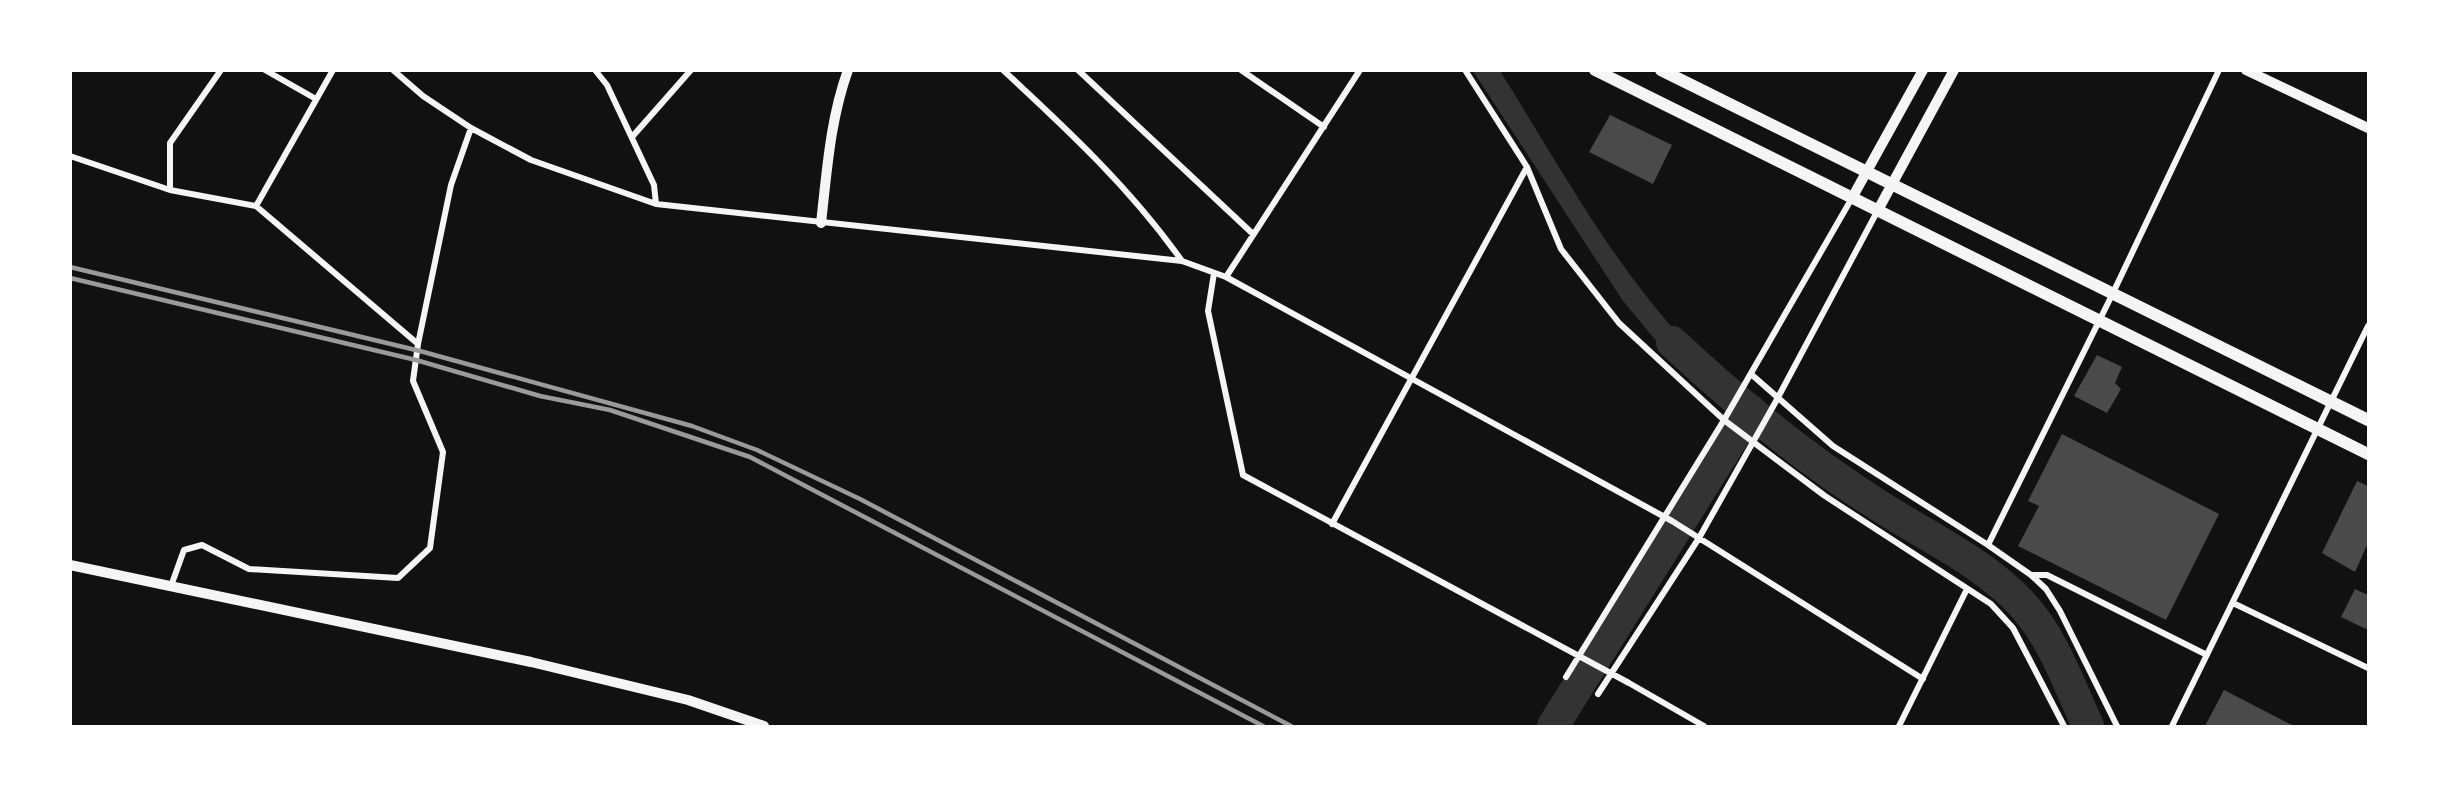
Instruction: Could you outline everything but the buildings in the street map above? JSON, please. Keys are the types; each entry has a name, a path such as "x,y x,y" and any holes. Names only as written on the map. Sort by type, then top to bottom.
{"main road":[{"path":"1595,70 2368,454"},
{"path":"1661,70 2368,420"}],"street":[{"path":"170,190 170,143 221,70"},
{"path":"265,70 316,99"},
{"path":"256,206 333,70"},
{"path":"393,70 423,96 471,128 531,160 656,204 1182,261 1226,277 1672,521 1923,679"},
{"path":"595,70 607,85 654,185 656,204"},
{"path":"632,137 691,70"},
{"path":"821,223 837,98 848,70"},
{"path":"1003,70 1083,144 1157,225 1182,261"},
{"path":"1078,70 1252,234"},
{"path":"1241,70 1324,127"},
{"path":"1226,277 1360,70"},
{"path":"1465,70 1527,167 1561,249 1619,323 1727,422 1746,436 1755,439 1825,496 1991,604 2013,628 2064,726"},
{"path":"1566,677 1727,422 1729,412 1868,171 1923,70"},
{"path":"1598,694 1699,538 1775,403 1954,70"},
{"path":"1988,545 2112,295 2219,70"},
{"path":"2246,70 2368,128"},
{"path":"171,586 184,550 202,545 249,568 398,578 430,548 443,452 413,381 418,344 451,185 471,128"},
{"path":"70,156 170,190 256,206 418,344"},
{"path":"1332,524 1527,167"},
{"path":"1214,273 1208,311 1243,476 1570,651 1704,726"},
{"path":"2172,726 2368,326"},
{"path":"1749,377 1778,396 1833,446 2031,575 2046,590 2060,611 2117,726"},
{"path":"70,565 531,662 688,699 764,726"},
{"path":"2031,575 2047,575 2207,655"},
{"path":"1899,726 1967,589"},
{"path":"2233,603 2368,668"}],"shaded area":[{"path":"1473,71 1500,71 1571,187 1621,262 1648,299 1709,366 1694,380 1667,354 1623,301"}],"waterway":[{"path":"1672,342 1745,407 1821,467 1893,515 1970,561 2005,588 2021,603 2042,631 2088,726"},
{"path":"1553,726 1750,410"}],"railway":[{"path":"70,267 420,351 692,426 757,450 860,499 1291,726"},
{"path":"70,278 416,360 540,396 610,410 750,457 1263,726"}]}
